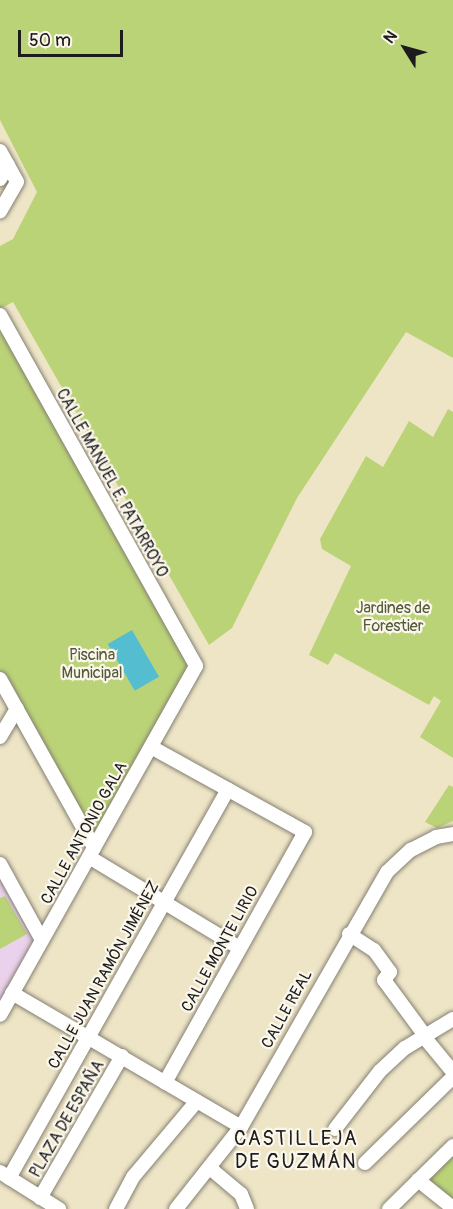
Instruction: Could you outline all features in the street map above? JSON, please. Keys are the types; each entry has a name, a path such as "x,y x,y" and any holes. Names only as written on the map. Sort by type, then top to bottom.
{"street":[{"path":"0,151 17,182 0,212"},
{"path":"0,179 8,165"},
{"name":"CALLE MANUEL E. PATARROYO","path":"0,315 196,666"},
{"name":"CALLE ANTONIO GALA","path":"0,1015 196,666"},
{"path":"0,679 92,852 164,902 240,948"},
{"path":"0,737 16,709"},
{"path":"151,747 228,789"},
{"name":"CALLE MONTE LIRIO","path":"165,1082 305,831 228,789"},
{"name":"CALLE JUAN RAMÓN JIMÉNEZ","path":"4,1175 89,1036 228,789"},
{"name":"CALLE REAL","path":"176,1209 211,1169 241,1126 349,934 387,872 411,850 436,837 453,834"},
{"path":"0,864 42,940"},
{"path":"349,934 374,950 390,972 384,980 425,1038 453,1072"},
{"path":"12,993 241,1126"},
{"path":"335,1129 376,1075 405,1048 453,1019"},
{"name":"PLAZA DE ESPAÑA","path":"40,1198 122,1056"},
{"path":"365,1163 453,1077"},
{"path":"116,1209 133,1177 197,1101"},
{"path":"389,1209 453,1146"},
{"path":"211,1169 241,1194 247,1209"},
{"path":"4,1175 59,1209"},
{"path":"418,1180 453,1208"}],"shaded area":[{"path":"0,864 42,940 0,1015"}],"green space":[{"path":"0,0 453,0 453,358 406,332 297,498 232,628 209,645 13,302 0,309 0,246 13,239 37,192 0,120"},
{"name":"Piscina Municipal","path":"0,315 196,666 94,847 0,679"},
{"name":"Jardines de Forestier","path":"448,409 453,412 453,758 420,737 441,701 434,696 429,705 335,653 328,665 309,655 351,566 322,549 320,539 366,456 383,467 409,421 433,437"},
{"path":"449,785 453,787 453,821 437,828 425,822"},
{"path":"5,896 27,934 0,949 0,898"},
{"path":"453,1146 453,1208 418,1180"}],"water":[{"path":"132,630 159,677 135,691 108,644"}],"district":[{"name":"CASTILLEJA DE GUZMÁN","path":"296,1150"}]}
